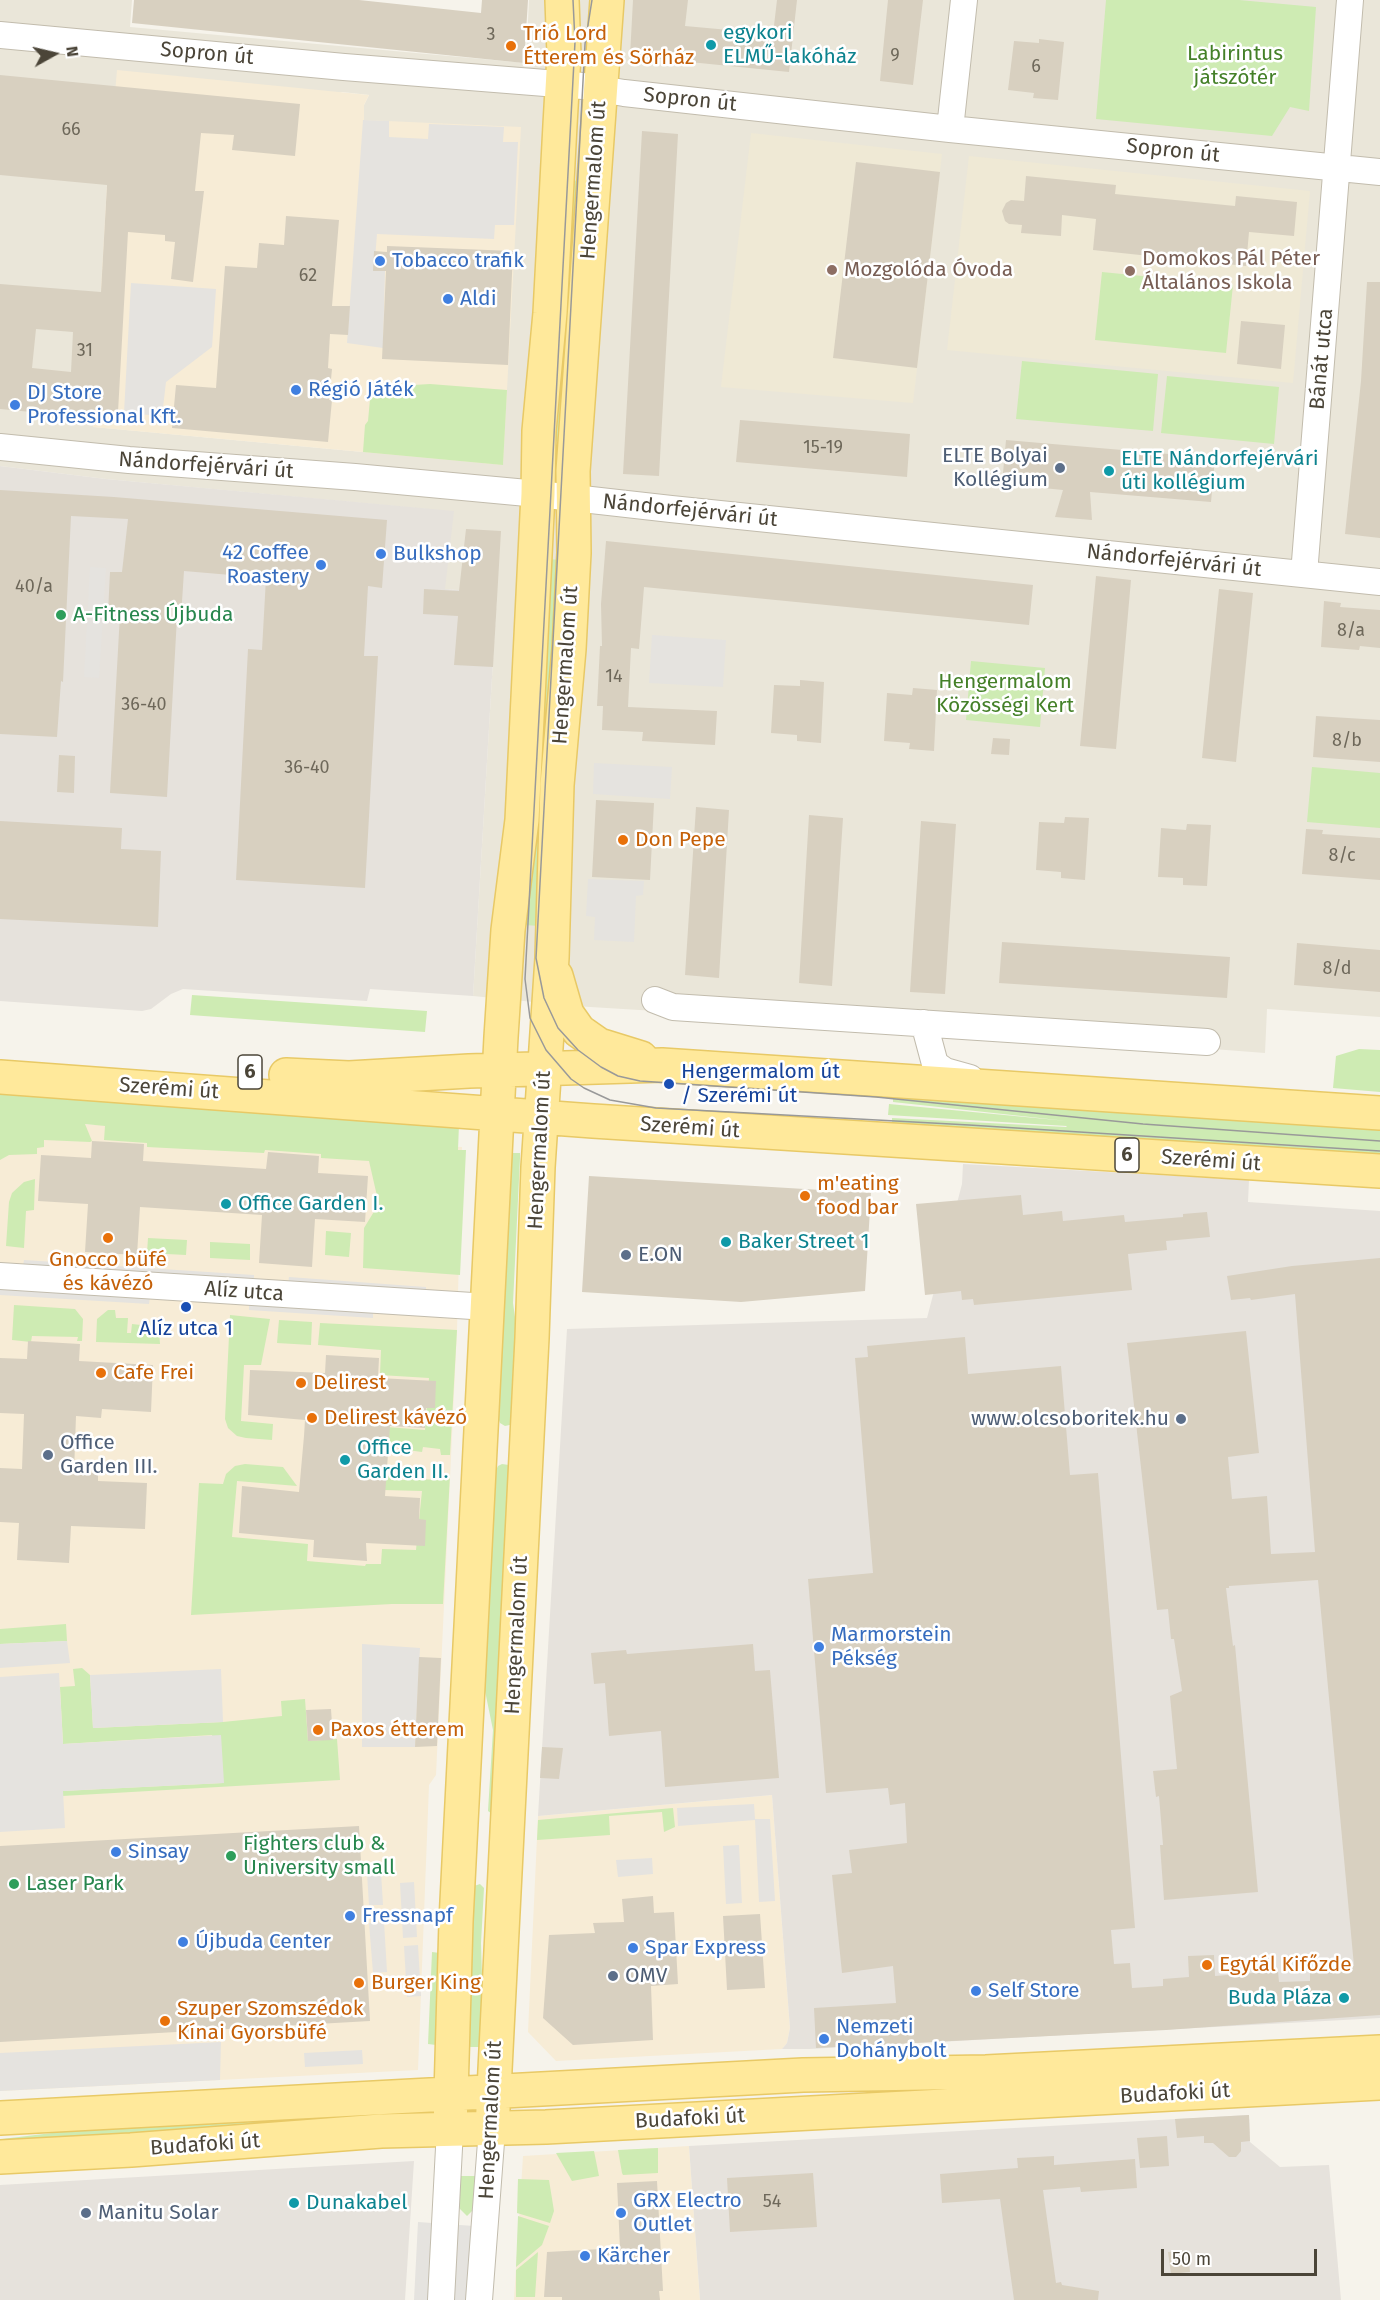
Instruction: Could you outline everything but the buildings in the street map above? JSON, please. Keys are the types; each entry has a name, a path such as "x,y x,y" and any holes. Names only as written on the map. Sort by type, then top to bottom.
{"main road":[{"name":"Hengermalom út","path":"450,2129 460,1845 500,1071 508,930 522,820 539,430 550,313 562,85 562,0"},
{"name":"Hengermalom út","path":"492,2128 541,1117 552,957 558,774 569,649 574,553 573,498 607,0"},
{"path":"552,957 559,992 567,1014 579,1031 599,1045 662,1065"},
{"name":"Szerémi út","path":"0,1054 319,1078 662,1065 1380,1113"},
{"name":"Szerémi út","path":"0,1077 541,1117 1380,1171"},
{"path":"481,1442 526,1443"},
{"path":"460,1845 506,1851"},
{"name":"Budafoki út","path":"0,2157 131,2150 381,2131 492,2128 887,2109 1302,2072 1380,2052"},
{"name":"Budafoki út","path":"0,2118 803,2075 986,2072 1302,2072 1380,2083"},
{"path":"885,2074 887,2109"},
{"path":"803,2075 805,2113"}],"street":[{"path":"950,129 964,0"},
{"name":"Bánát utca","path":"1304,574 1350,0"},
{"name":"Sopron út","path":"0,35 601,88 624,93 950,129 1380,172"},
{"name":"Nándorfejérvári út","path":"0,447 538,494 1380,582"},
{"path":"655,1000 673,1007 1207,1042"},
{"path":"878,1081 903,1073 913,1064 924,1023"},
{"path":"924,1023 935,1064 945,1071 1014,1089"},
{"name":"Alíz utca","path":"0,1276 488,1307"},
{"name":"Hengermalom út","path":"479,2300 492,2128"},
{"name":"Hengermalom út","path":"441,2300 450,2129"}],"shaded area":[{"path":"0,0 132,0 130,27 526,63 529,0 1380,0 1380,1017 1267,1009 1265,1053 966,1030 574,1006 473,996 497,593 445,589 426,509 106,479 0,466","holes":["342,92 369,95 364,105 363,120 363,452 94,427 107,185"]},
{"path":"117,70 369,95 364,105 364,120 521,127 503,465 93,427 107,185"},
{"path":"363,120 389,121 389,137 428,139 429,124 504,127 503,142 518,142 514,225 495,225 494,239 377,234 374,271 385,271 383,348 347,343"},
{"name":"Mozgolóda Óvoda","path":"751,133 942,154 913,403 721,387"},
{"name":"Domokos Pál Péter Általános Iskola","path":"969,156 1310,191 1293,383 947,350"},
{"path":"131,283 216,289 212,347 166,382 162,416 124,413"},
{"path":"0,466 106,479 454,511 445,589 497,593 473,996 370,989 367,1001 183,989 171,994 151,1009 142,1011 0,1001"},
{"path":"90,567 106,568 99,678 84,677"},
{"path":"652,635 726,640 723,687 649,683"},
{"path":"594,763 672,767 670,799 593,794"},
{"path":"588,879 644,881 643,895 636,896 634,942 594,940 595,917 586,916"},
{"path":"0,1119 462,1147 457,1330 436,1775 429,1785 418,2070 0,2091"},
{"path":"963,1164 1249,1180 1248,1202 1380,1211 1380,2018 782,2049 787,2043 790,2028 772,1795 538,1816 567,1329 927,1318 962,1184"},
{"path":"24,1260 254,1275 254,1281 23,1266"},
{"path":"289,1277 426,1287 426,1293 288,1284"},
{"path":"0,1287 150,1296 149,1304 0,1295"},
{"path":"249,1303 373,1311 373,1318 249,1310"},
{"path":"67,1641 70,1663 0,1668 0,1644"},
{"path":"362,1644 420,1648 415,1747 362,1747"},
{"path":"221,1669 223,1722 93,1728 90,1675"},
{"path":"59,1673 63,1744 221,1735 224,1783 63,1791 65,1828 0,1832 0,1677"},
{"path":"772,1795 790,2028 787,2043 782,2049 556,2061 528,2032 538,1816"},
{"path":"754,1804 755,1819 770,1819 775,1901 759,1902 755,1820 678,1826 677,1808"},
{"path":"739,1845 742,1903 726,1904 723,1846"},
{"path":"652,1858 653,1874 618,1877 616,1860"},
{"path":"381,1872 383,1905 369,1905 367,1873"},
{"path":"414,1882 417,1937 403,1938 400,1883"},
{"path":"384,1922 387,1972 373,1973 369,1923"},
{"path":"418,1945 421,1996 407,1997 404,1946"},
{"path":"221,2042 220,2080 0,2091 0,2053"},
{"path":"362,2050 363,2064 305,2067 304,2053"},
{"path":"1249,2115 1250,2142 1280,2167 1329,2165 1341,2300 700,2300 689,2146"},
{"path":"689,2146 700,2300 514,2300 523,2156"},
{"path":"414,2161 405,2300 0,2300 0,2185"},
{"path":"418,2222 474,2226 470,2300 414,2300"}],"green space":[{"name":"Labirintus játszótér","path":"1106,0 1239,0 1316,7 1309,111 1290,107 1272,136 1096,119"},
{"path":"564,180 581,181 566,442 551,441"},
{"path":"1102,272 1233,285 1226,353 1095,340"},
{"path":"1022,361 1158,374 1153,431 1016,419"},
{"path":"1167,376 1279,387 1274,444 1161,433"},
{"path":"430,384 507,390 503,465 363,452 365,425 368,421 373,391 381,387"},
{"path":"546,559 562,560 541,926 523,925"},
{"name":"Hengermalom Közösségi Kert","path":"971,661 1045,668 1040,727 966,720"},
{"path":"1312,767 1380,773 1380,828 1307,822"},
{"path":"192,995 427,1011 425,1032 190,1015"},
{"path":"1359,1049 1380,1050 1380,1092 1333,1088 1336,1056"},
{"path":"0,1089 459,1124 458,1150 466,1150 460,1275 363,1268 364,1228 375,1210 377,1196 369,1161 321,1158 321,1154 265,1150 264,1153 147,1147 147,1143 104,1140 105,1126 85,1124 92,1141 90,1142 44,1140 44,1147 37,1148 37,1154 9,1155 0,1160"},
{"path":"893,1094 965,1102 1380,1126 1380,1158 892,1127 892,1118 1067,1126 888,1115 889,1104 1067,1121 893,1102"},
{"path":"507,1153 520,1153 513,1303 519,1346 514,1424 505,1426 500,1423 498,1417"},
{"path":"35,1179 34,1210 26,1211 24,1248 6,1246 9,1202 12,1193 24,1182"},
{"path":"326,1231 351,1233 349,1257 325,1255"},
{"path":"148,1238 187,1240 186,1255 147,1253"},
{"path":"210,1242 250,1244 250,1260 210,1258"},
{"path":"14,1305 75,1309 83,1319 82,1341 77,1341 78,1337 32,1336 31,1342 12,1340"},
{"path":"108,1310 115,1310 116,1318 128,1318 127,1333 131,1333 132,1324 141,1325 142,1329 150,1329 151,1320 158,1319 160,1344 96,1342 97,1319"},
{"path":"230,1315 270,1319 261,1365 244,1365 241,1421 273,1424 272,1440 237,1436 228,1428 225,1419"},
{"path":"279,1320 312,1322 311,1345 277,1343"},
{"path":"320,1323 457,1330 450,1455 441,1455 440,1449 423,1447 422,1452 407,1450 407,1445 378,1444 387,1427 425,1430 429,1378 380,1375 381,1350 318,1345"},
{"path":"245,1464 283,1467 297,1486 237,1481 232,1537 308,1544 307,1561 365,1566 366,1564 381,1564 382,1549 416,1550 422,1491 384,1490 376,1475 391,1476 391,1480 404,1480 405,1472 420,1472 420,1479 439,1480 440,1474 450,1475 443,1604 392,1604 191,1615 199,1483 223,1484 226,1474 235,1466"},
{"path":"502,1464 509,1465 492,1814 488,1811 493,1730 484,1686 495,1472"},
{"path":"66,1624 67,1641 0,1644 0,1629"},
{"path":"82,1668 90,1675 93,1728 223,1722 282,1716 281,1701 305,1699 308,1741 337,1739 340,1780 62,1796 62,1791 223,1783 212,1735 63,1744 60,1687 75,1686 73,1669"},
{"path":"673,1808 675,1827 664,1832 662,1812 609,1816 610,1835 537,1840 538,1820"},
{"path":"480,1884 484,1888 481,1943 484,2047 465,2047 474,1886"},
{"path":"432,1952 440,1953 444,2046 428,2044"},
{"path":"271,2118 268,2122 135,2138 1,2145 2,2139 77,2130"},
{"path":"658,2148 658,2173 623,2175 618,2150"},
{"path":"594,2151 599,2176 572,2181 556,2153"},
{"path":"459,2176 478,2176 474,2209 467,2216 459,2208"},
{"path":"518,2179 549,2180 554,2211 550,2223 517,2213"},
{"path":"518,2216 549,2226 542,2245 516,2267"},
{"path":"538,2252 535,2297 516,2297 516,2270"}],"tram line":[{"path":"573,0 575,42 525,979 530,1018 546,1050 571,1079 584,1088 610,1100 656,1108 1380,1151"},
{"path":"592,0 585,44 536,958 544,998 558,1028 578,1050 601,1067 618,1076 640,1081 876,1097 1143,1124 1380,1141"}],"place":[{"name":"egykori ELMŰ-lakóház","path":"711,45"},
{"name":"Trió Lord Étterem és Sörház","path":"511,46"},
{"name":"Tobacco trafik","path":"380,261"},
{"name":"Mozgolóda Óvoda","path":"832,270"},
{"name":"Domokos Pál Péter Általános Iskola","path":"1130,271"},
{"name":"Aldi","path":"448,299"},
{"name":"Régió Játék","path":"296,390"},
{"name":"DJ Store Professional Kft.","path":"15,405"},
{"name":"ELTE Bolyai Kollégium","path":"1060,468"},
{"name":"ELTE Nándorfejérvári úti kollégium","path":"1109,471"},
{"name":"Bulkshop","path":"381,554"},
{"name":"42 Coffee Roastery","path":"321,565"},
{"name":"A-Fitness Újbuda","path":"61,615"},
{"name":"Don Pepe","path":"623,840"},
{"name":"Hengermalom út / Szerémi út","path":"669,1084"},
{"name":"m'eating food bar","path":"805,1196"},
{"name":"Office Garden I.","path":"226,1204"},
{"name":"Gnocco büfé és kávézó","path":"108,1238"},
{"name":"Baker Street 1","path":"726,1242"},
{"name":"E.ON","path":"626,1255"},
{"name":"Alíz utca 1","path":"186,1307"},
{"name":"Cafe Frei","path":"101,1373"},
{"name":"Delirest","path":"301,1383"},
{"name":"Delirest kávézó","path":"312,1418"},
{"name":"www.olcsoboritek.hu","path":"1181,1419"},
{"name":"Office Garden III.","path":"48,1455"},
{"name":"Office Garden II.","path":"345,1460"},
{"name":"Marmorstein Pékség","path":"819,1647"},
{"name":"Paxos étterem","path":"318,1730"},
{"name":"Sinsay","path":"116,1852"},
{"name":"Fighters club & University small","path":"231,1856"},
{"name":"Laser Park","path":"14,1884"},
{"name":"Fressnapf","path":"350,1916"},
{"name":"Újbuda Center","path":"183,1942"},
{"name":"Spar Express","path":"633,1948"},
{"name":"Egytál Kifőzde","path":"1207,1965"},
{"name":"OMV","path":"613,1976"},
{"name":"Burger King","path":"359,1983"},
{"name":"Self Store","path":"976,1991"},
{"name":"Buda Pláza","path":"1344,1998"},
{"name":"Szuper Szomszédok Kínai Gyorsbüfé","path":"165,2021"},
{"name":"Nemzeti Dohánybolt","path":"824,2039"},
{"name":"Dunakabel","path":"294,2203"},
{"name":"Manitu Solar","path":"86,2213"},
{"name":"GRX Electro Outlet","path":"621,2213"},
{"name":"Kärcher","path":"585,2256"}]}
